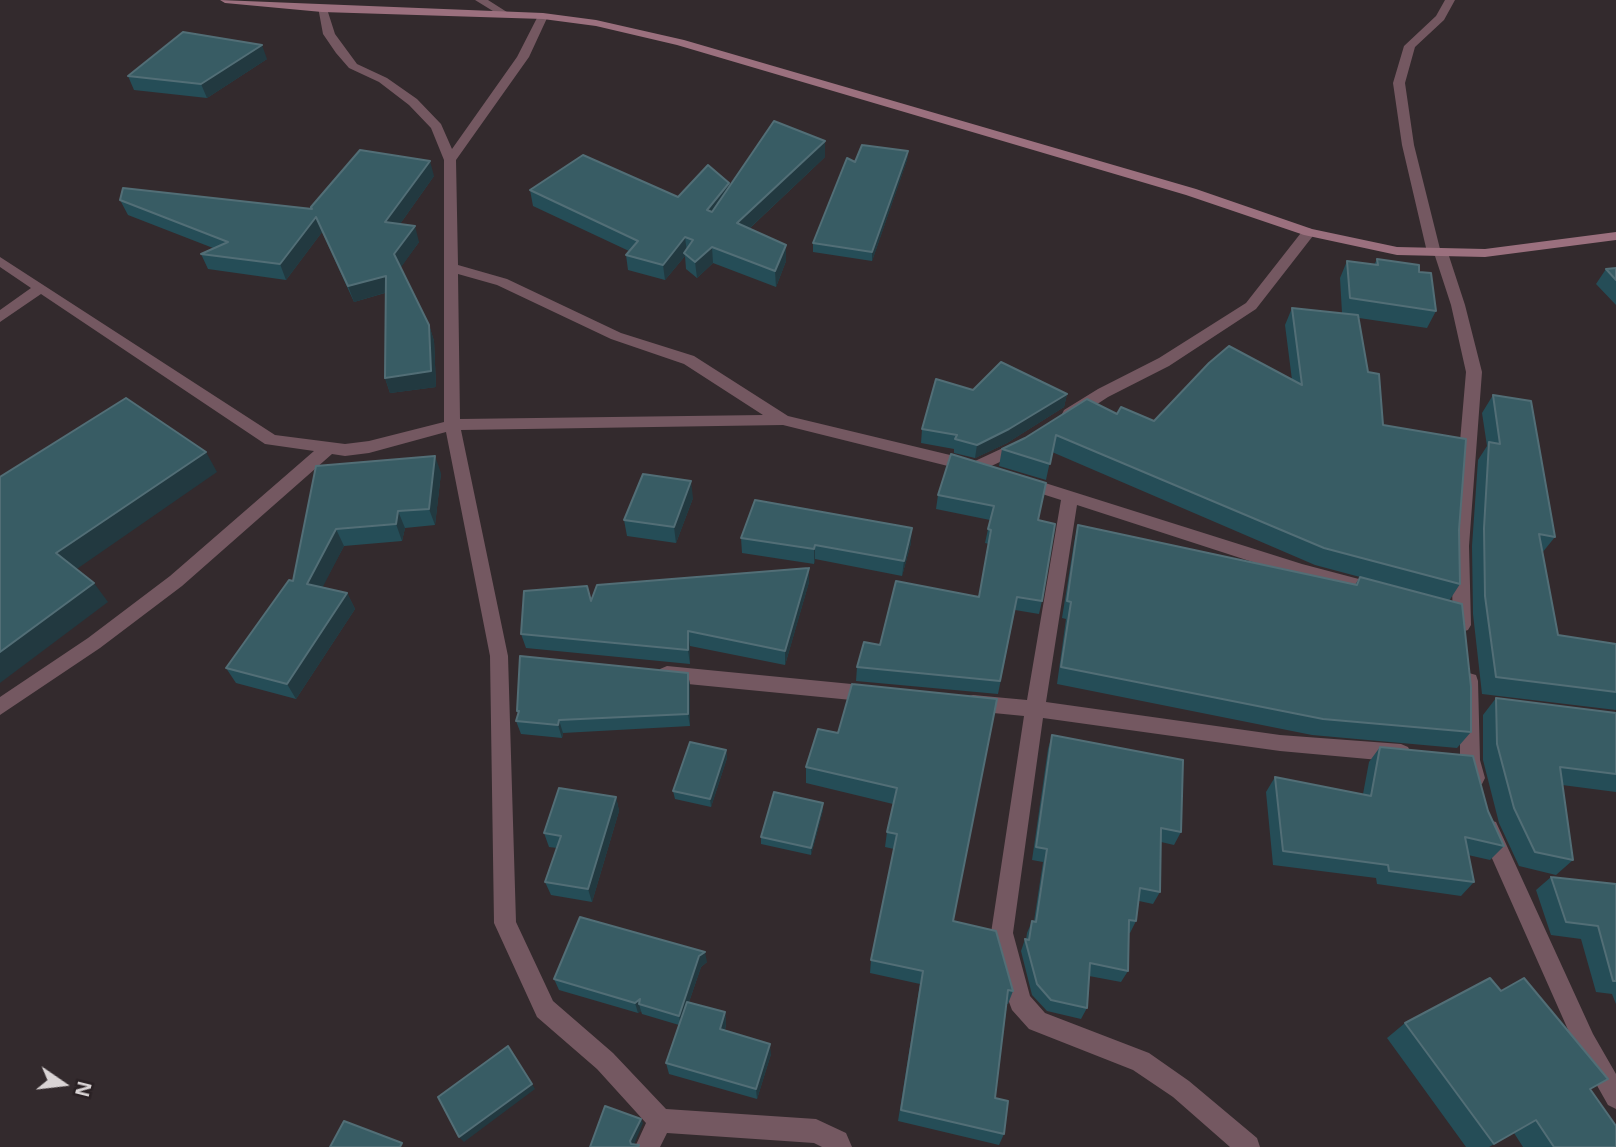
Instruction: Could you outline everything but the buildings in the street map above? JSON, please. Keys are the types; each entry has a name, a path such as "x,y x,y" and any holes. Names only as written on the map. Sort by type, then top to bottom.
{"street":[{"path":"225,0 321,9 544,16 596,23 693,46 1191,192 1309,232 1396,251 1485,253 1616,236"},
{"path":"480,0 505,14"},
{"path":"1450,0 1440,18 1410,46 1399,83 1408,145 1437,253 1458,305 1474,372 1468,471 1454,612 1464,639"},
{"path":"321,9 329,34 340,51 353,66 383,80 420,108 437,127 450,160 453,268 452,425 506,656 505,923 545,1009 605,1061 660,1121 817,1131 837,1142 840,1147"},
{"path":"450,160 523,57 544,16"},
{"path":"1058,421 1103,393 1164,362 1251,306 1309,232"},
{"path":"0,261 271,440 345,450 369,447 452,425 783,420 976,467 1302,571 1395,596"},
{"path":"453,268 502,282 616,337 689,360 783,420"},
{"path":"0,317 39,289"},
{"path":"976,467 1036,435"},
{"path":"0,707 94,643 176,582 328,448"},
{"path":"1070,496 1049,615 1002,933 1020,1002 1037,1021 1141,1061 1181,1089 1248,1147"},
{"path":"1467,665 1478,704 1464,759 1538,942 1585,1042 1616,1097"},
{"path":"645,672 887,695"},
{"path":"955,702 1036,709 1280,743 1416,755"},
{"path":"648,1147 660,1121"}]}
